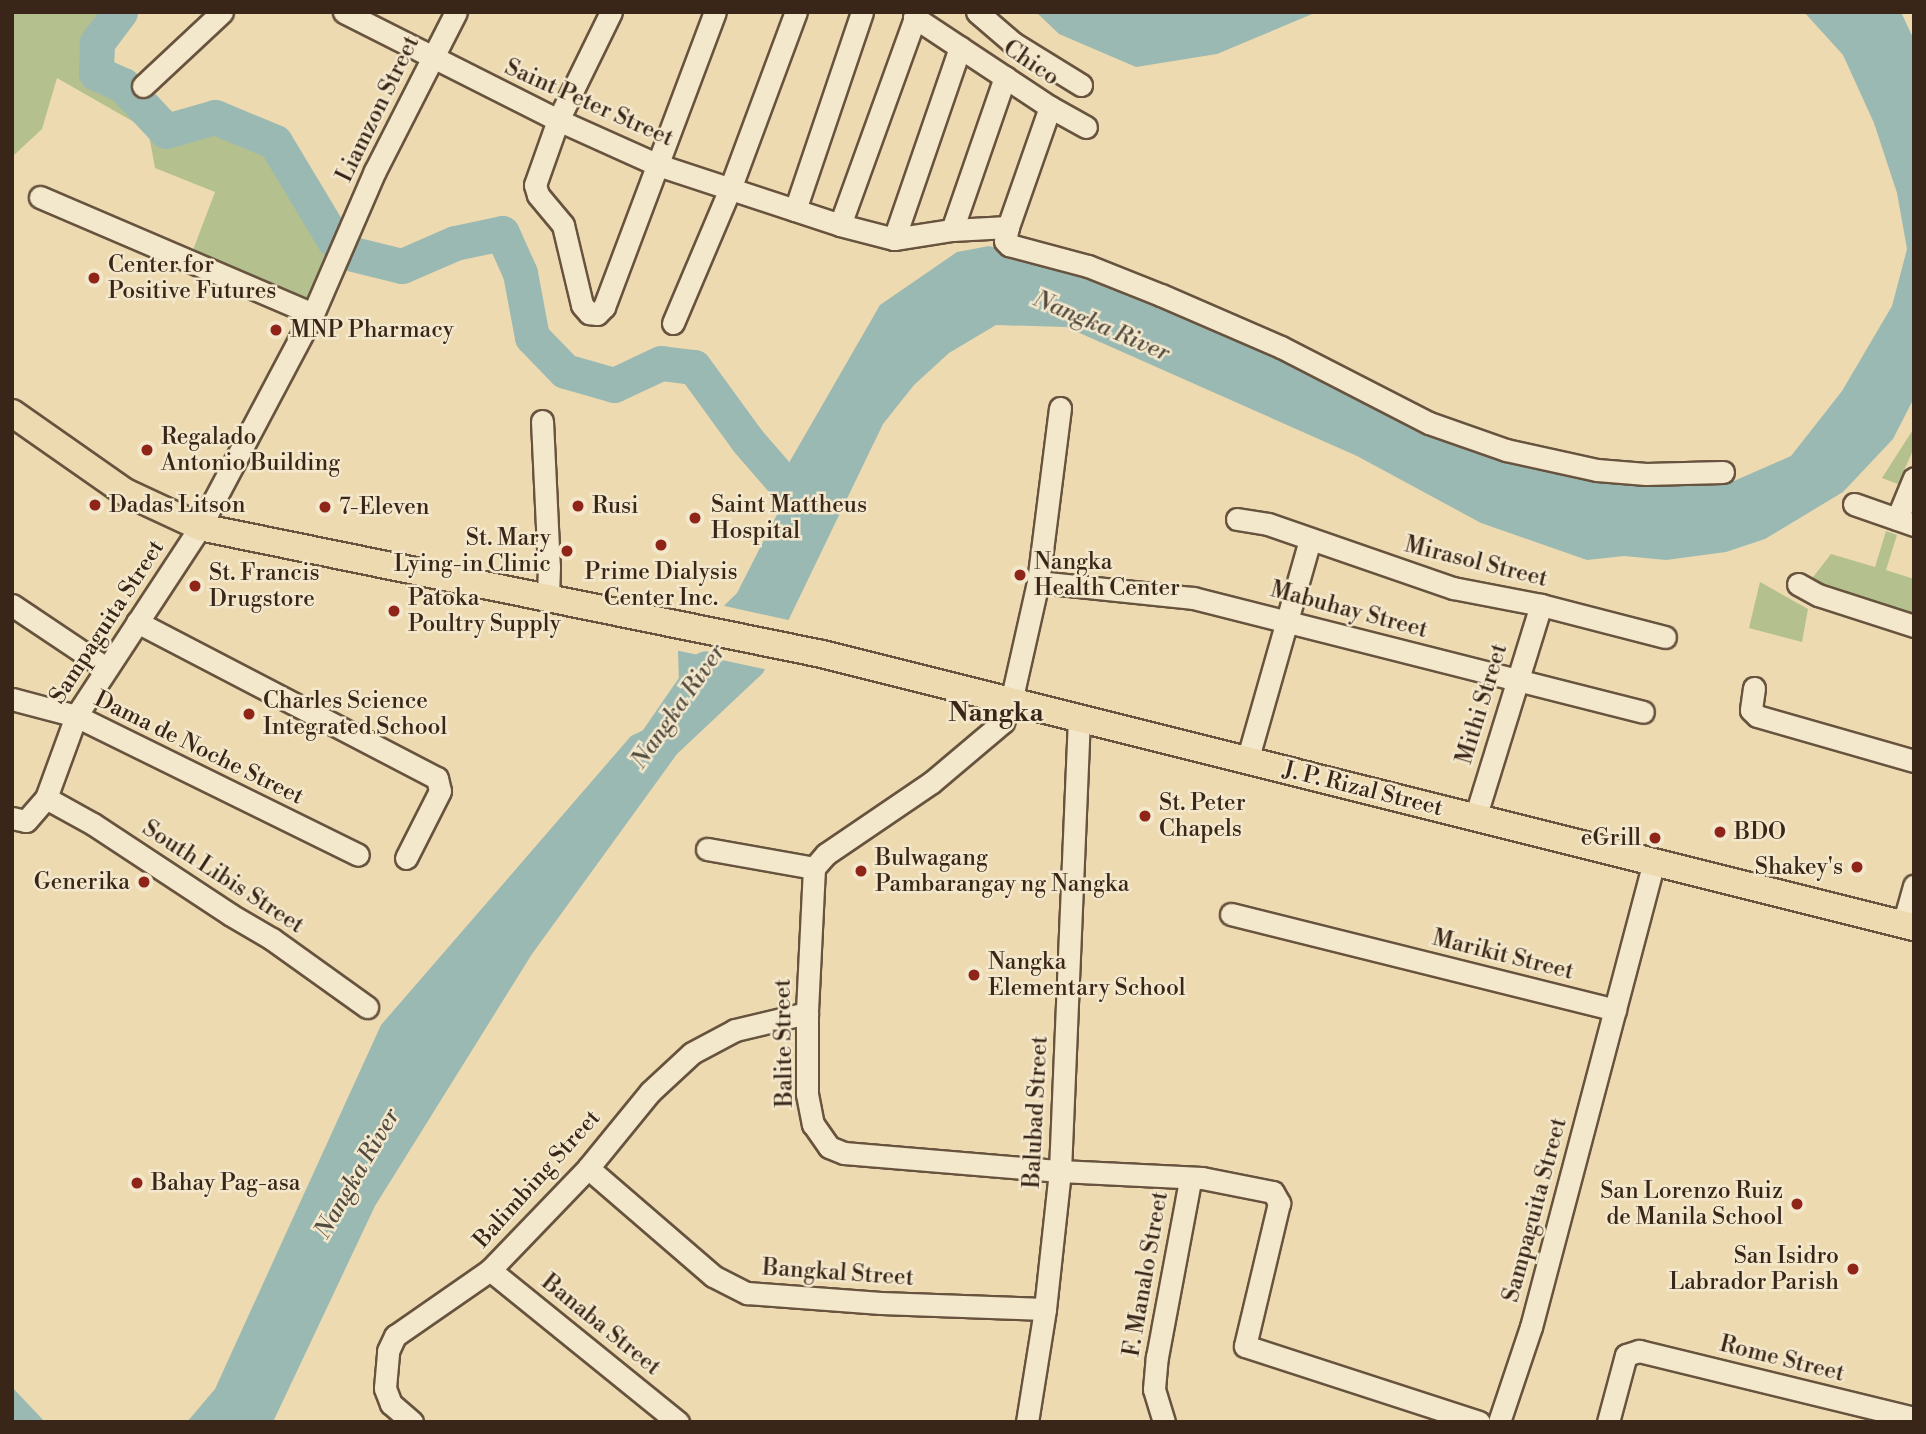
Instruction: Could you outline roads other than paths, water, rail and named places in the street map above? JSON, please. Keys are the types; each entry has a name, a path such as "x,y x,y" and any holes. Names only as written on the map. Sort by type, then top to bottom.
{"main road":[{"name":"J. P. Rizal Street","path":"12,413 125,492 200,527 812,652 1908,926"}],"street":[{"name":"Saint Peter Street","path":"344,12 558,120 658,165 840,225 894,239"},
{"name":"Liamzon Street","path":"313,314 431,57 456,12"},
{"path":"611,12 558,120 535,185 538,195 563,225 582,304 589,313 597,314 604,307 715,12"},
{"path":"673,323 730,189 796,12"},
{"path":"795,210 862,12"},
{"path":"977,12 1013,43 1081,85"},
{"path":"840,225 915,15"},
{"name":"Chico","path":"915,15 1050,107 1086,127"},
{"path":"143,86 214,16"},
{"path":"960,47 894,239 952,230 1009,227"},
{"path":"952,230 1005,76"},
{"path":"1050,107 1005,241 1015,248 1088,266 1161,295 1281,347 1442,429 1506,450 1597,470 1646,474 1723,472"},
{"path":"40,197 313,314 200,527"},
{"path":"707,849 814,868 827,854 932,782 997,729 1011,702 1038,582 1060,408"},
{"path":"542,421 549,567 548,600"},
{"path":"1854,504 1905,522 1914,478"},
{"name":"Mirasol Street","path":"1237,519 1268,524 1452,588 1541,605 1665,637"},
{"name":"Sampaguita Street","path":"19,820 46,798 76,716 200,527"},
{"path":"1247,761 1310,540"},
{"name":"Mabuhay Street","path":"1038,582 1193,598 1643,712"},
{"path":"1798,584 1818,595 1914,626"},
{"path":"12,605 106,668"},
{"name":"Mithi Street","path":"1475,818 1541,605"},
{"path":"137,622 437,778 440,790 406,858"},
{"path":"1754,688 1751,710 1757,716 1914,761"},
{"name":"Dama de Noche Street","path":"12,699 76,716 358,855"},
{"name":"Balubad Street","path":"1027,1422 1045,1309 1060,1171 1079,718"},
{"name":"South Libis Street","path":"46,798 93,824 230,915 272,939 367,1007"},
{"path":"1615,1010 1654,862"},
{"name":"Balite Street","path":"814,868 807,1013 809,1112 819,1135 829,1147 844,1153 1060,1171"},
{"path":"1908,926 1914,887"},
{"name":"Marikit Street","path":"1231,914 1615,1010"},
{"name":"Sampaguita Street","path":"1499,1422 1531,1327 1615,1010"},
{"name":"Balimbing Street","path":"412,1422 396,1410 385,1388 388,1351 395,1336 490,1269 588,1168 632,1111 692,1053 735,1030 807,1013"},
{"name":"Bangkal Street","path":"588,1168 713,1276 747,1293 881,1303 1045,1309"},
{"name":"F. Manalo Street","path":"1060,1171 1190,1180 1157,1357 1154,1389 1164,1422"},
{"path":"1190,1180 1202,1178 1269,1190 1277,1194 1279,1203 1245,1346 1479,1422"},
{"name":"Banaba Street","path":"490,1269 678,1422"},
{"name":"Rome Street","path":"1608,1422 1626,1355 1639,1351 1914,1418"}],"water":[{"path":"1036,12 1317,12 1217,54 1136,67 1059,34"},
{"path":"1804,12 1901,12 1914,40 1914,398 1893,439 1843,492 1765,539 1726,552 1666,560 1624,556 1587,560 1481,523 1357,456 1066,327 996,325 949,353 914,385 883,424 763,673 677,754 532,954 375,1206 273,1422 187,1422 215,1389 381,1025 631,736 680,713 678,651 737,593 788,493 790,461 880,305 957,252 989,246 1085,270 1416,414 1635,477 1683,485 1734,481 1791,456 1842,391 1892,306 1907,249 1897,193 1874,123 1843,55"},
{"path":"12,1387 45,1422 12,1422"}],"waterway":[{"path":"120,12 97,43 96,73 123,85 166,131 215,117 275,142 334,240"},
{"path":"353,254 402,266 455,243 502,233 520,273 532,337 565,371 614,385 661,363 694,367 747,440 812,515"},
{"name":"Nangka River","path":"647,754 706,668"}],"place":[{"name":"Center for Positive Futures","path":"94,278"},
{"name":"MNP Pharmacy","path":"276,330"},
{"name":"Regalado Antonio Building","path":"147,450"},
{"name":"Dadas Litson","path":"95,505"},
{"name":"Rusi","path":"578,506"},
{"name":"7-Eleven","path":"325,507"},
{"name":"Saint Mattheus Hospital","path":"695,518"},
{"name":"Prime Dialysis Center Inc.","path":"661,545"},
{"name":"St. Mary Lying-in Clinic","path":"567,551"},
{"name":"Nangka Health Center","path":"1020,575"},
{"name":"St. Francis Drugstore","path":"195,586"},
{"name":"Patoka Poultry Supply","path":"394,611"},
{"name":"Charles Science Integrated School","path":"249,714"},
{"name":"St. Peter Chapels","path":"1145,816"},
{"name":"BDO","path":"1720,832"},
{"name":"eGrill","path":"1655,838"},
{"name":"Shakey's","path":"1857,867"},
{"name":"Bulwagang Pambarangay ng Nangka","path":"861,871"},
{"name":"Generika","path":"144,882"},
{"name":"Nangka Elementary School","path":"974,975"},
{"name":"Bahay Pag-asa","path":"137,1183"},
{"name":"San Lorenzo Ruiz de Manila School","path":"1797,1204"},
{"name":"San Isidro Labrador Parish","path":"1853,1269"}],"district":[{"name":"Nangka","path":"996,714"}]}
